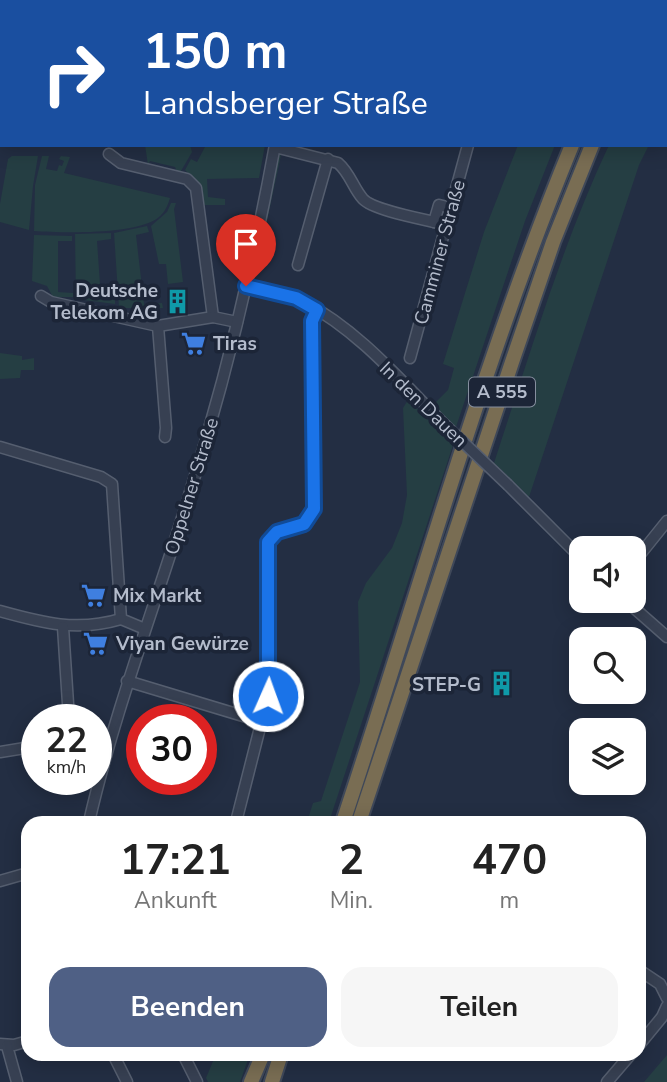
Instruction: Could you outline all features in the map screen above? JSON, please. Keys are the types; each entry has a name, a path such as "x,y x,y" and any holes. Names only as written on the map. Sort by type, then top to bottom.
{"highway":[{"name":"A 555","path":"344,816 507,316 571,147"},
{"name":"A 555","path":"361,816 553,242 591,147"},
{"path":"337,816 380,688 389,674"},
{"path":"249,1082 254,1061"},
{"path":"249,1082 260,1061"},
{"path":"259,1082 266,1061"},
{"path":"272,1082 279,1061"}],"street":[{"name":"Oppelner Straße","path":"91,816 127,681 194,482 246,286 275,147"},
{"path":"279,147 338,163 369,204 447,225"},
{"name":"Camminer Straße","path":"410,358 467,147"},
{"path":"109,154 121,163 187,179 196,188 213,317"},
{"path":"298,265 328,159"},
{"path":"434,222 439,205 451,208"},
{"name":"In den Dauen","path":"246,286 296,298 354,337 569,546"},
{"path":"41,296 51,302 159,326 213,317 237,322"},
{"path":"238,816 268,696 268,542 277,532 304,524 314,509 312,321 317,310"},
{"path":"159,326 166,428 164,437"},
{"path":"0,447 101,477 112,484 121,619"},
{"path":"646,547 667,521"},
{"path":"0,611 63,627 121,619 145,629"},
{"path":"640,613 667,637"},
{"path":"63,627 68,704"},
{"path":"127,681 263,722"},
{"path":"0,752 21,749"},
{"path":"0,881 21,875"},
{"path":"646,975 660,984 667,998"},
{"path":"646,1036 662,1017 667,1006"},
{"path":"4,1045 17,1082"},
{"path":"116,1061 127,1082"},
{"path":"186,1061 197,1082"},
{"path":"607,1082 625,1061"}],"green space":[{"path":"145,147 191,147 192,152 181,171 177,172 175,167 150,161 148,165"},
{"path":"205,147 265,147 259,178 207,179 208,197 225,199 225,205 202,205 199,184 185,170 191,159 197,162"},
{"path":"517,147 554,147 525,221 456,427 432,406 448,390 454,368 443,364 484,232"},
{"path":"608,147 648,147 639,165 529,497 494,463 561,262"},
{"path":"281,155 254,282 252,279 278,157"},
{"path":"12,156 38,156 29,230 0,222 0,204 8,159"},
{"path":"42,156 49,156 46,169 57,171 64,161 59,159 61,156 70,157 64,173 170,198 165,211 149,223 118,230 34,231 35,185"},
{"path":"171,203 176,203 174,209 183,282 168,284 166,264 159,264 151,226 167,212"},
{"path":"147,226 149,232 136,235 144,304 162,303 163,308 119,308 114,233"},
{"path":"111,233 111,239 97,241 101,298 115,298 115,304 76,299 75,234"},
{"path":"34,235 72,236 72,241 58,241 58,292 73,293 73,297 53,297 47,286 32,281"},
{"path":"0,353 22,356 22,360 34,358 34,370 21,370 20,378 0,379"},
{"path":"408,400 454,442 331,816 309,816 313,803 321,801 360,682 358,602 366,583 392,548 402,523 407,495 403,408"},
{"path":"667,1055 667,1082 644,1082"},
{"path":"213,1061 248,1061 240,1082 208,1082 206,1078"}],"place":[{"name":"Deutsche Telekom AG","path":"178,301"},
{"name":"Tiras","path":"193,343"},
{"name":"Mix Markt","path":"93,595"},
{"name":"Viyan Gewürze","path":"96,643"},
{"name":"STEP-G","path":"501,684"}],"route":[{"path":"246,286 296,298 317,310 312,321 314,509 304,524 277,532 268,542 268,696"}]}
